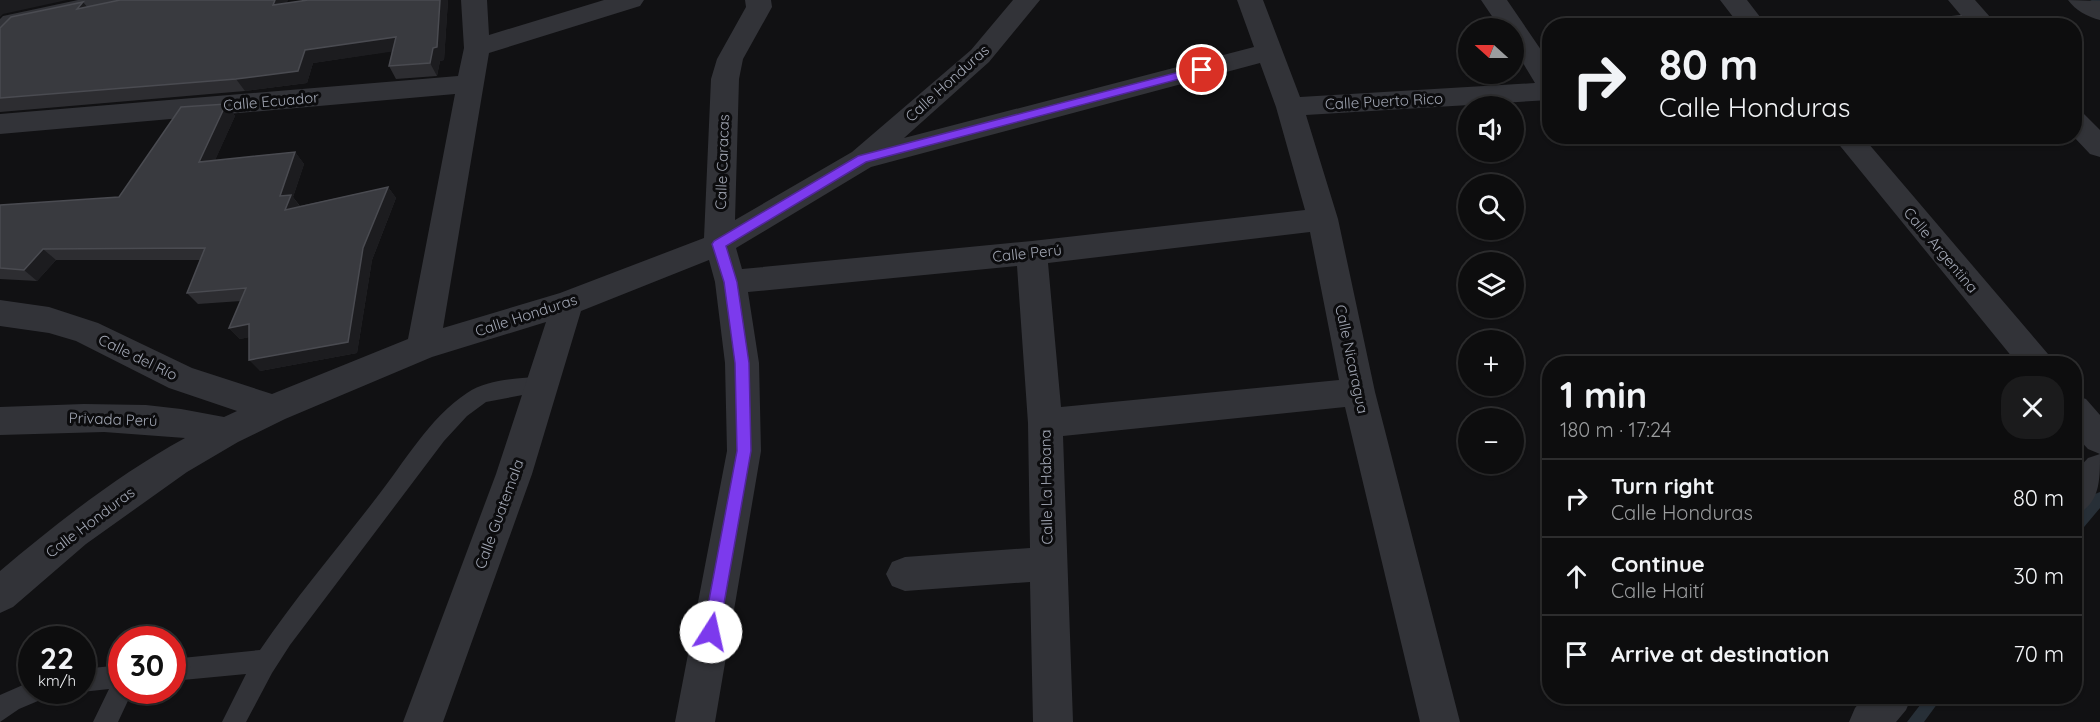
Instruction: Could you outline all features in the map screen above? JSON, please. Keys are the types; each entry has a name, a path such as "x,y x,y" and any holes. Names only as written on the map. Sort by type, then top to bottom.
{"street":[{"path":"6,28 116,0"},
{"path":"423,347 477,48 474,0"},
{"path":"477,48 631,0"},
{"name":"Calle Caracas","path":"695,722 744,451 742,363 731,282 719,244 725,79 730,60 759,7 758,0"},
{"name":"Calle Honduras","path":"0,595 73,532 175,461 273,409 423,347 568,303 719,244 862,159 980,56 1027,0"},
{"name":"Calle Nicaragua","path":"1250,0 1290,107 1323,219 1358,392 1440,722"},
{"path":"1494,0 1506,18"},
{"path":"1733,0 1748,18"},
{"path":"1961,0 1978,18"},
{"path":"2081,0 2100,12"},
{"path":"1524,45 1542,72"},
{"path":"862,159 1269,52"},
{"name":"Calle Ecuador","path":"0,124 471,84"},
{"name":"Calle Puerto Rico","path":"1290,107 1542,91"},
{"path":"2082,129 2100,147"},
{"name":"Calle Argentina","path":"1853,144 2030,356"},
{"name":"Calle Perú","path":"731,282 1032,253 1323,219"},
{"name":"Calle La Habana","path":"1032,253 1045,423 1053,722"},
{"name":"Calle Guatemala","path":"423,722 514,474 568,303"},
{"name":"Calle del Río","path":"0,313 49,320 87,332 181,378 273,409"},
{"path":"1045,423 1358,392"},
{"name":"Privada Perú","path":"0,421 72,417 128,418 170,421 226,432"},
{"path":"2082,418 2100,439"},
{"path":"2082,490 2100,468"},
{"path":"905,574 1048,564"},
{"path":"1869,722 1885,704"}],"lane":[{"path":"234,722 266,661 424,452 459,412 474,399 495,391 542,384"},
{"path":"186,669 266,661"},
{"path":"0,710 18,698"},
{"path":"105,722 114,704"}],"building":[{"path":"120,0 275,0 273,5 308,0 440,0 437,47 433,48 430,63 389,66 396,37 305,50 298,71 236,79 0,98 0,28 11,17 83,2 77,9"},
{"path":"1961,16 1963,18 1935,18"},
{"path":"226,104 199,162 295,152 280,196 291,195 285,210 388,187 363,248 348,342 249,360 249,324 229,328 246,288 187,293 205,248 43,249 24,270 0,268 0,205 119,197 181,107"}],"waterway":[{"path":"2095,0 2100,3"},
{"path":"2082,519 2100,498"},
{"path":"1914,722 1929,704"}],"route":[{"path":"711,632 744,451 742,363 731,282 719,244 862,159 1202,70"}]}
